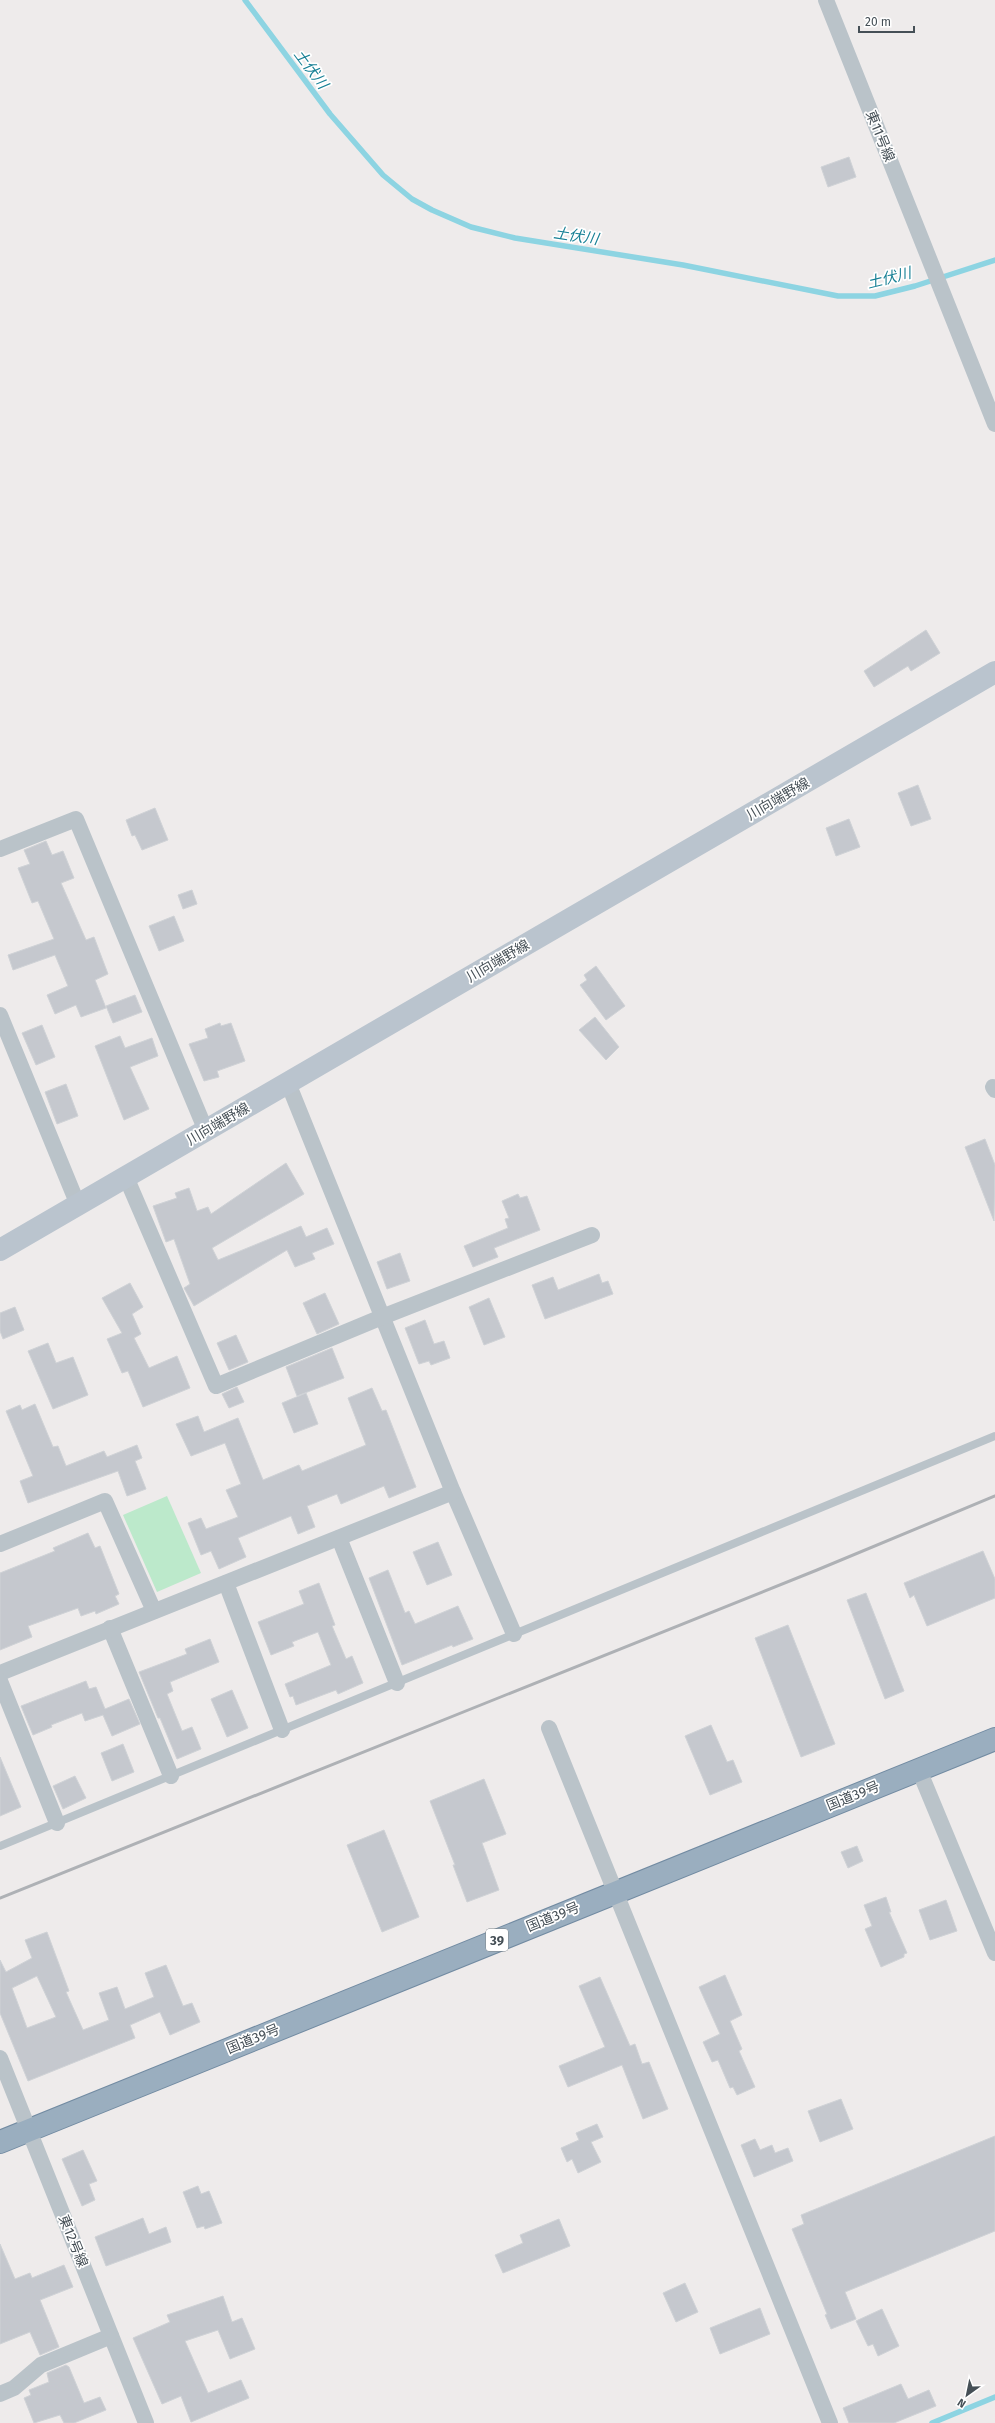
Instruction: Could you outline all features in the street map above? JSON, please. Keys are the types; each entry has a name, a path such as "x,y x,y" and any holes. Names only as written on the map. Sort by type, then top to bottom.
{"highway":[{"name":"国道39号","path":"0,2142 616,1891 995,1739"}],"main road":[{"name":"川向端野線","path":"0,1250 995,672"}],"street":[{"name":"東11号線","path":"826,0 995,424"},
{"path":"0,848 76,819 206,1131"},
{"path":"0,1015 78,1205"},
{"path":"288,1083 453,1492 514,1634"},
{"path":"126,1177 216,1386 382,1317 592,1235"},
{"path":"0,1673 453,1492"},
{"path":"0,1544 104,1501 154,1612"},
{"path":"339,1538 397,1682"},
{"path":"226,1583 282,1730"},
{"path":"110,1628 171,1776"},
{"path":"0,1681 57,1823"},
{"path":"549,1728 830,2423"},
{"path":"919,1770 995,1953"},
{"name":"東12号線","path":"0,2058 146,2423"},
{"path":"0,2394 14,2388 41,2364 111,2336"}],"lane":[{"path":"0,1846 995,1436"}],"green space":[{"path":"167,1496 201,1573 157,1592 123,1515"}],"building":[{"path":"849,157 856,177 828,187 821,167"},
{"path":"926,630 940,653 911,671 908,666 874,687 864,671"},
{"path":"918,785 931,819 911,826 898,793"},
{"path":"155,808 168,840 142,850 135,835 132,836 126,820"},
{"path":"849,819 860,847 836,856 826,828"},
{"path":"46,841 52,855 63,851 74,878 61,883 86,940 94,937 108,974 95,980 106,1008 81,1017 76,1005 55,1014 47,995 68,986 55,955 13,970 8,955 54,939 38,901 32,903 18,868 30,864 24,850"},
{"path":"192,890 197,904 183,909 178,895"},
{"path":"174,916 184,941 159,951 149,926"},
{"path":"596,966 625,1006 606,1020 580,985 587,980 584,975"},
{"path":"135,995 142,1012 113,1023 106,1006"},
{"path":"595,1017 619,1047 606,1060 579,1030"},
{"path":"220,1023 221,1026 231,1023 245,1061 217,1071 219,1077 204,1081 189,1044 208,1038 205,1029"},
{"path":"42,1025 55,1057 36,1065 22,1033"},
{"path":"120,1036 125,1048 152,1038 158,1056 130,1067 149,1109 124,1120 95,1046"},
{"path":"66,1084 78,1116 57,1124 45,1092"},
{"path":"985,1139 995,1165 994,1221 965,1147"},
{"path":"286,1163 304,1194 212,1248 218,1260 301,1226 306,1237 327,1228 334,1244 312,1253 315,1259 295,1267 287,1250 194,1306 184,1288 190,1284 174,1239 166,1242 153,1206 177,1198 175,1193 189,1188 197,1211 208,1207 211,1214"},
{"path":"518,1194 520,1198 527,1196 540,1230 494,1248 498,1257 473,1267 464,1246 508,1228 505,1219 509,1218 502,1201"},
{"path":"400,1253 410,1281 387,1289 377,1262"},
{"path":"599,1274 602,1283 608,1281 613,1294 545,1319 532,1285 553,1277 558,1290"},
{"path":"130,1283 143,1307 132,1314 141,1334 134,1338 149,1368 177,1356 190,1388 143,1407 128,1371 122,1373 107,1339 122,1333 102,1298"},
{"path":"325,1293 339,1324 317,1334 303,1303"},
{"path":"489,1298 505,1337 484,1345 469,1307"},
{"path":"15,1307 24,1330 3,1339 0,1331 0,1313"},
{"path":"425,1320 434,1344 444,1341 450,1358 431,1365 429,1361 419,1364 405,1328"},
{"path":"236,1335 248,1362 229,1370 217,1343"},
{"path":"48,1343 56,1363 73,1357 88,1395 53,1409 28,1351"},
{"path":"332,1348 344,1378 297,1396 286,1367"},
{"path":"237,1387 244,1402 229,1408 222,1394"},
{"path":"372,1388 382,1411 386,1410 416,1487 389,1498 384,1486 341,1504 337,1494 307,1506 315,1527 298,1534 291,1516 238,1538 246,1557 219,1569 211,1551 201,1555 188,1523 201,1518 206,1529 238,1517 226,1490 241,1484 225,1443 191,1456 176,1424 198,1416 204,1432 238,1418 263,1480 299,1465 302,1471 366,1445 348,1398"},
{"path":"306,1393 318,1424 294,1433 282,1403"},
{"path":"35,1404 53,1447 58,1446 66,1466 104,1451 107,1457 137,1445 142,1458 135,1461 146,1489 127,1496 118,1471 28,1503 20,1481 33,1476 6,1411 20,1405 22,1410"},
{"path":"88,1533 95,1548 100,1546 119,1594 115,1596 119,1604 96,1614 95,1611 81,1616 78,1608 28,1626 32,1637 0,1650 0,1573 55,1551 53,1548"},
{"path":"438,1542 452,1575 427,1585 413,1552"},
{"path":"983,1551 995,1579 995,1598 927,1626 914,1595 910,1598 904,1583"},
{"path":"388,1570 405,1613 409,1611 415,1624 458,1606 473,1639 453,1647 452,1645 402,1665 369,1578"},
{"path":"319,1583 335,1625 332,1626 346,1659 352,1656 363,1683 338,1694 336,1690 296,1705 293,1696 290,1697 285,1684 331,1665 318,1632 292,1642 294,1646 271,1655 258,1622 304,1604 299,1591"},
{"path":"866,1593 904,1691 885,1699 847,1600"},
{"path":"788,1625 835,1744 801,1757 755,1638"},
{"path":"210,1639 219,1662 170,1682 173,1691 167,1694 182,1731 192,1727 201,1749 177,1759 139,1672 187,1654 185,1649"},
{"path":"86,1681 89,1689 96,1687 105,1709 129,1699 140,1724 112,1736 103,1715 85,1721 82,1713 51,1725 52,1727 33,1735 21,1706"},
{"path":"232,1690 248,1728 227,1737 211,1699"},
{"path":"711,1725 727,1762 733,1760 742,1782 710,1795 685,1736"},
{"path":"123,1744 134,1772 112,1781 101,1753"},
{"path":"0,1757 21,1807 0,1816"},
{"path":"75,1776 86,1798 63,1809 53,1786"},
{"path":"484,1779 506,1834 482,1843 499,1890 467,1902 453,1865 455,1865 430,1801"},
{"path":"384,1830 419,1917 382,1932 347,1845"},
{"path":"857,1846 863,1861 848,1868 841,1852"},
{"path":"886,1897 891,1912 889,1912 907,1953 904,1954 904,1957 881,1967 865,1929 872,1926 864,1905"},
{"path":"946,1900 957,1931 930,1940 919,1910"},
{"path":"47,1932 69,1991 66,1992 83,2030 109,2020 99,1993 117,1987 125,2009 154,1997 145,1973 166,1965 183,2006 192,2003 200,2022 170,2035 160,2012 130,2025 135,2038 28,2081 0,2013 0,1960 6,1972 32,1958 25,1940","holes":["37,1976 56,2017 27,2028 12,1988"]},
{"path":"725,1975 742,2015 730,2021 742,2049 739,2051 755,2087 737,2095 733,2087 730,2088 718,2060 712,2062 703,2042 720,2034 699,1987"},
{"path":"600,1977 630,2046 635,2044 642,2064 649,2062 668,2109 643,2119 622,2065 568,2087 559,2066 605,2047 579,1986"},
{"path":"841,2099 853,2129 820,2142 808,2111"},
{"path":"597,2124 603,2137 591,2142 601,2162 578,2173 572,2159 567,2162 561,2148 579,2140 576,2133"},
{"path":"995,2136 995,2231 845,2292 856,2319 831,2329 825,2315 827,2314 792,2229 804,2224 801,2215"},
{"path":"755,2139 760,2150 772,2145 775,2153 788,2148 793,2161 754,2177 741,2145"},
{"path":"83,2150 97,2181 89,2184 95,2200 82,2206 62,2159"},
{"path":"198,2186 201,2194 209,2191 222,2223 205,2229 204,2226 197,2228 183,2192"},
{"path":"143,2218 149,2234 166,2227 171,2242 106,2266 95,2237"},
{"path":"559,2219 570,2246 503,2273 495,2255 523,2243 520,2235"},
{"path":"0,2244 15,2279 30,2273 32,2278 64,2265 73,2287 40,2300 59,2347 40,2355 30,2332 0,2344"},
{"path":"685,2283 698,2312 676,2322 663,2293"},
{"path":"223,2296 232,2322 242,2318 255,2349 230,2359 218,2330 185,2341 208,2393 241,2380 249,2398 191,2422 181,2396 162,2404 133,2338 170,2322 167,2315"},
{"path":"760,2308 770,2334 720,2354 710,2328"},
{"path":"882,2309 899,2346 878,2356 873,2344 868,2346 856,2321"},
{"path":"66,2365 69,2367 84,2403 100,2397 106,2410 74,2423 64,2423 60,2415 34,2423 24,2398 31,2395 29,2390 49,2382 47,2373"},
{"path":"901,2384 908,2399 929,2390 936,2406 894,2423 849,2423 843,2408"}],"waterway":[{"name":"土伏川","path":"245,0 330,114 383,175 412,199 432,210 471,227 515,238 683,265 838,296 875,296 915,286 995,260"},
{"path":"932,2423 995,2397"}],"railway":[{"path":"0,1898 817,1570 995,1496"}]}
